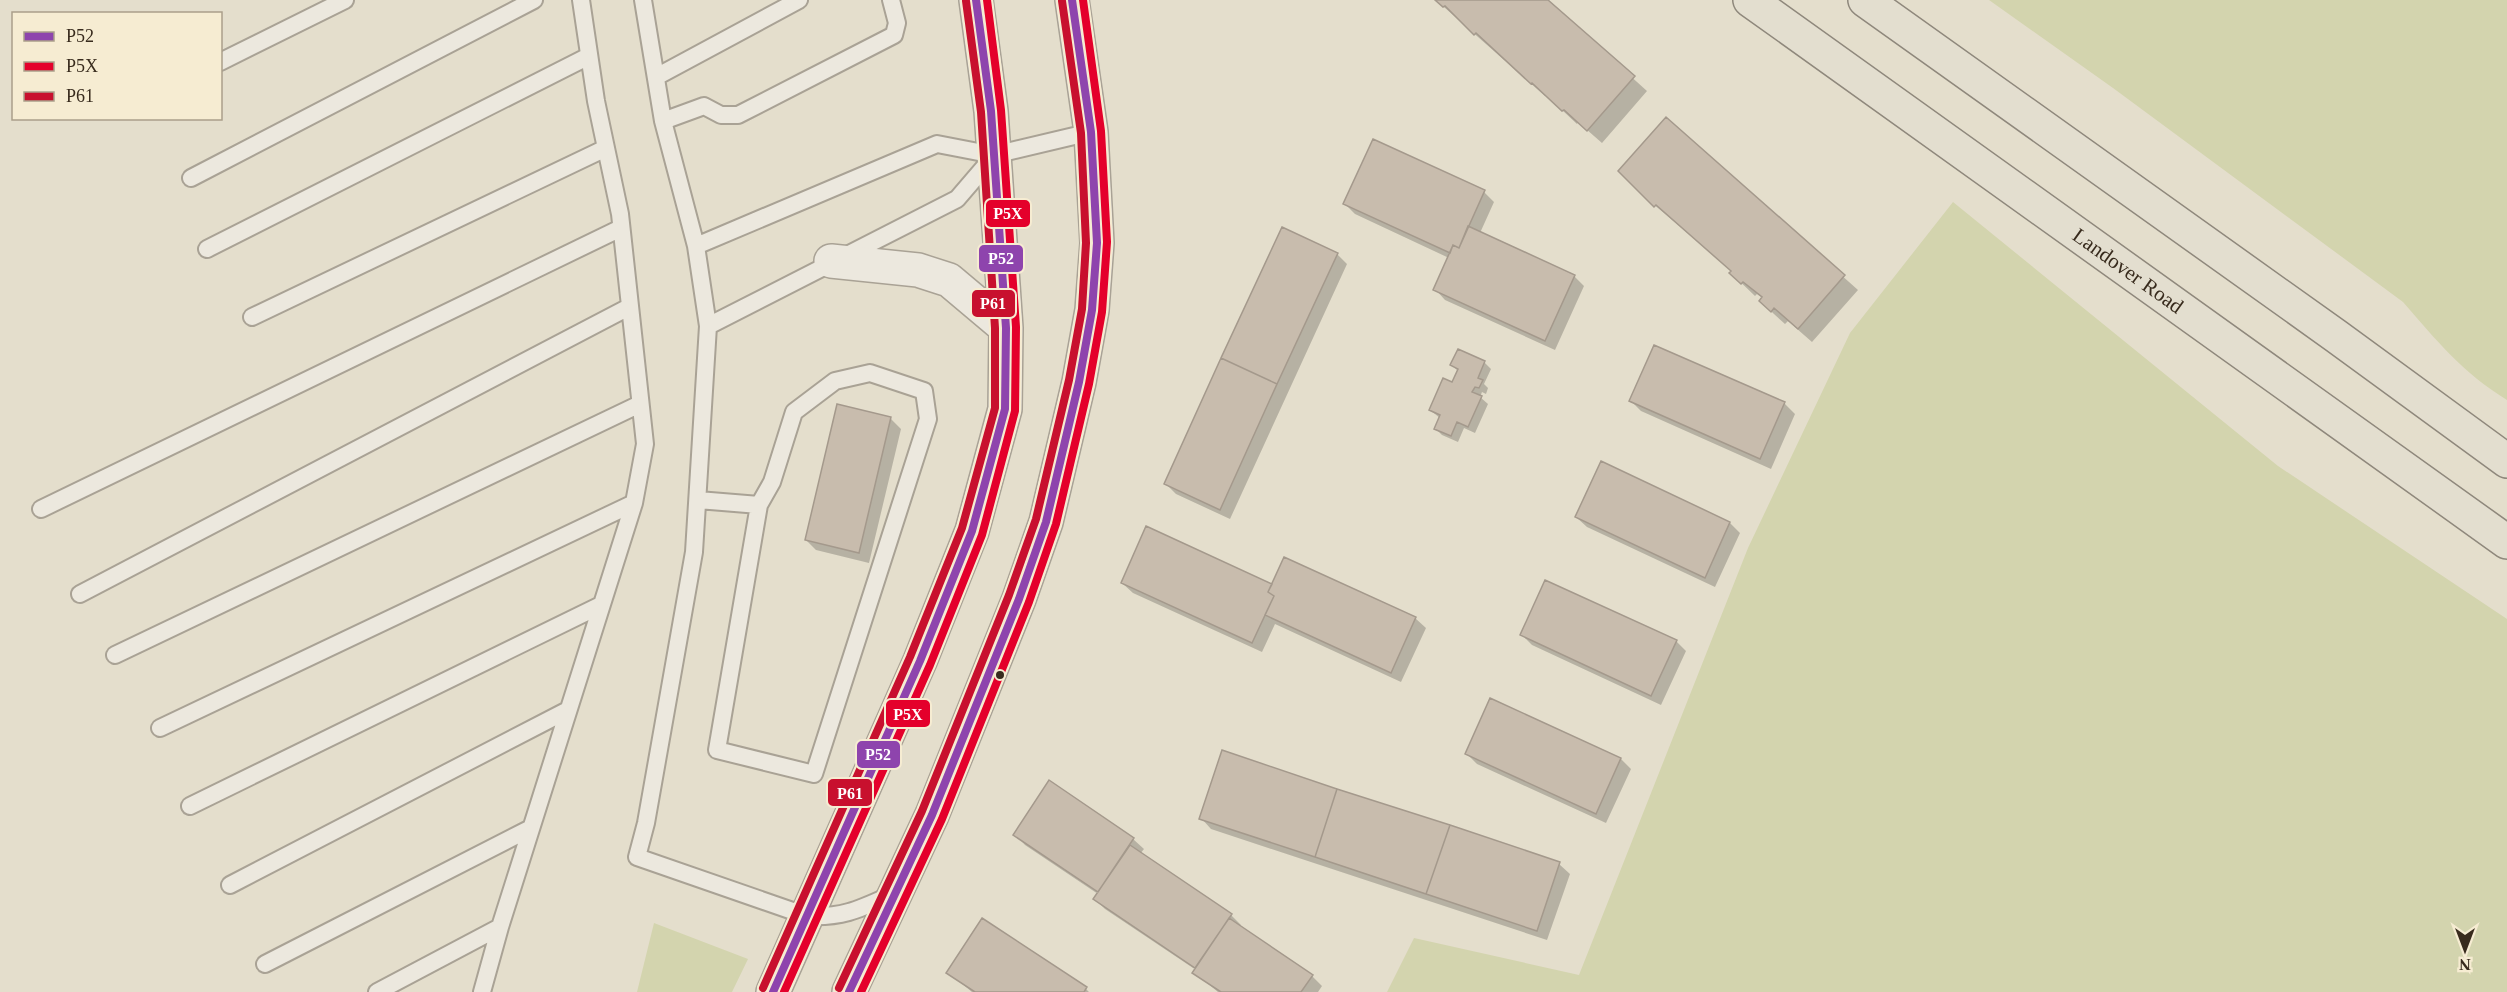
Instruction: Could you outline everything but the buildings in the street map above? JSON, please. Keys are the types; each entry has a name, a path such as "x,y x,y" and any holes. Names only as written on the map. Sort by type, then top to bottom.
{"main road":[{"name":"Landover Road","path":"1749,0 2507,542"},
{"path":"1866,0 2327,329 2507,461"}],"street":[{"path":"773,992 920,661 972,531 1005,409 1006,328 991,111 976,0"},
{"path":"849,992 932,815 1020,599 1046,522 1077,393 1092,310 1097,243 1091,132 1072,0"},
{"path":"831,261 918,270 949,280 1006,328"}],"lane":[{"path":"222,61 345,0"},
{"path":"191,178 534,0"},
{"path":"482,992 500,927 634,503 645,444 621,228 581,0"},
{"path":"643,0 663,121 696,246 708,326 694,552 646,823 637,857 807,916 832,917 865,907 895,893"},
{"path":"656,77 799,0"},
{"path":"663,121 704,106 721,115 738,115 894,35 897,23 891,0"},
{"path":"207,249 589,56"},
{"path":"696,246 937,144 994,155 1091,132"},
{"path":"252,318 606,148"},
{"path":"708,326 831,261 957,199 994,155"},
{"path":"41,509 621,228"},
{"path":"80,594 629,308"},
{"path":"870,373 924,391 928,419 814,774 717,750 759,505 772,482 794,412 835,381 870,373"},
{"path":"115,655 640,404"},
{"path":"698,500 759,505"},
{"path":"160,728 634,503"},
{"path":"190,806 601,605"},
{"path":"230,885 568,710"},
{"path":"266,964 531,828"},
{"path":"377,992 500,927"}],"green space":[{"path":"1989,0 2507,0 2507,400 2463,367 2403,302 2113,88"},
{"path":"1953,202 2278,466 2507,619 2507,992 1387,992 1414,938 1579,975 1748,548 1850,333"},
{"path":"654,923 748,959 732,992 637,992"}],"transit line":[{"name":"P52","path":"773,992 920,661 972,531 1005,409 1006,328 991,111 976,0"},
{"name":"P5X","path":"784,992 930,665 982,535 1015,411 1016,327 1001,110 987,0"},
{"name":"P52","path":"849,992 932,815 1019,599 1046,522 1079,382 1092,310 1097,243 1091,132 1072,0"},
{"name":"P5X","path":"861,992 942,819 1029,602 1056,524 1089,384 1102,312 1107,242 1101,131 1083,0"},
{"name":"P61","path":"763,988 910,657 962,528 995,408 995,328 981,112 966,1"},
{"name":"P61","path":"839,988 922,811 1009,595 1036,519 1069,380 1082,309 1086,243 1081,133 1062,1"}]}
